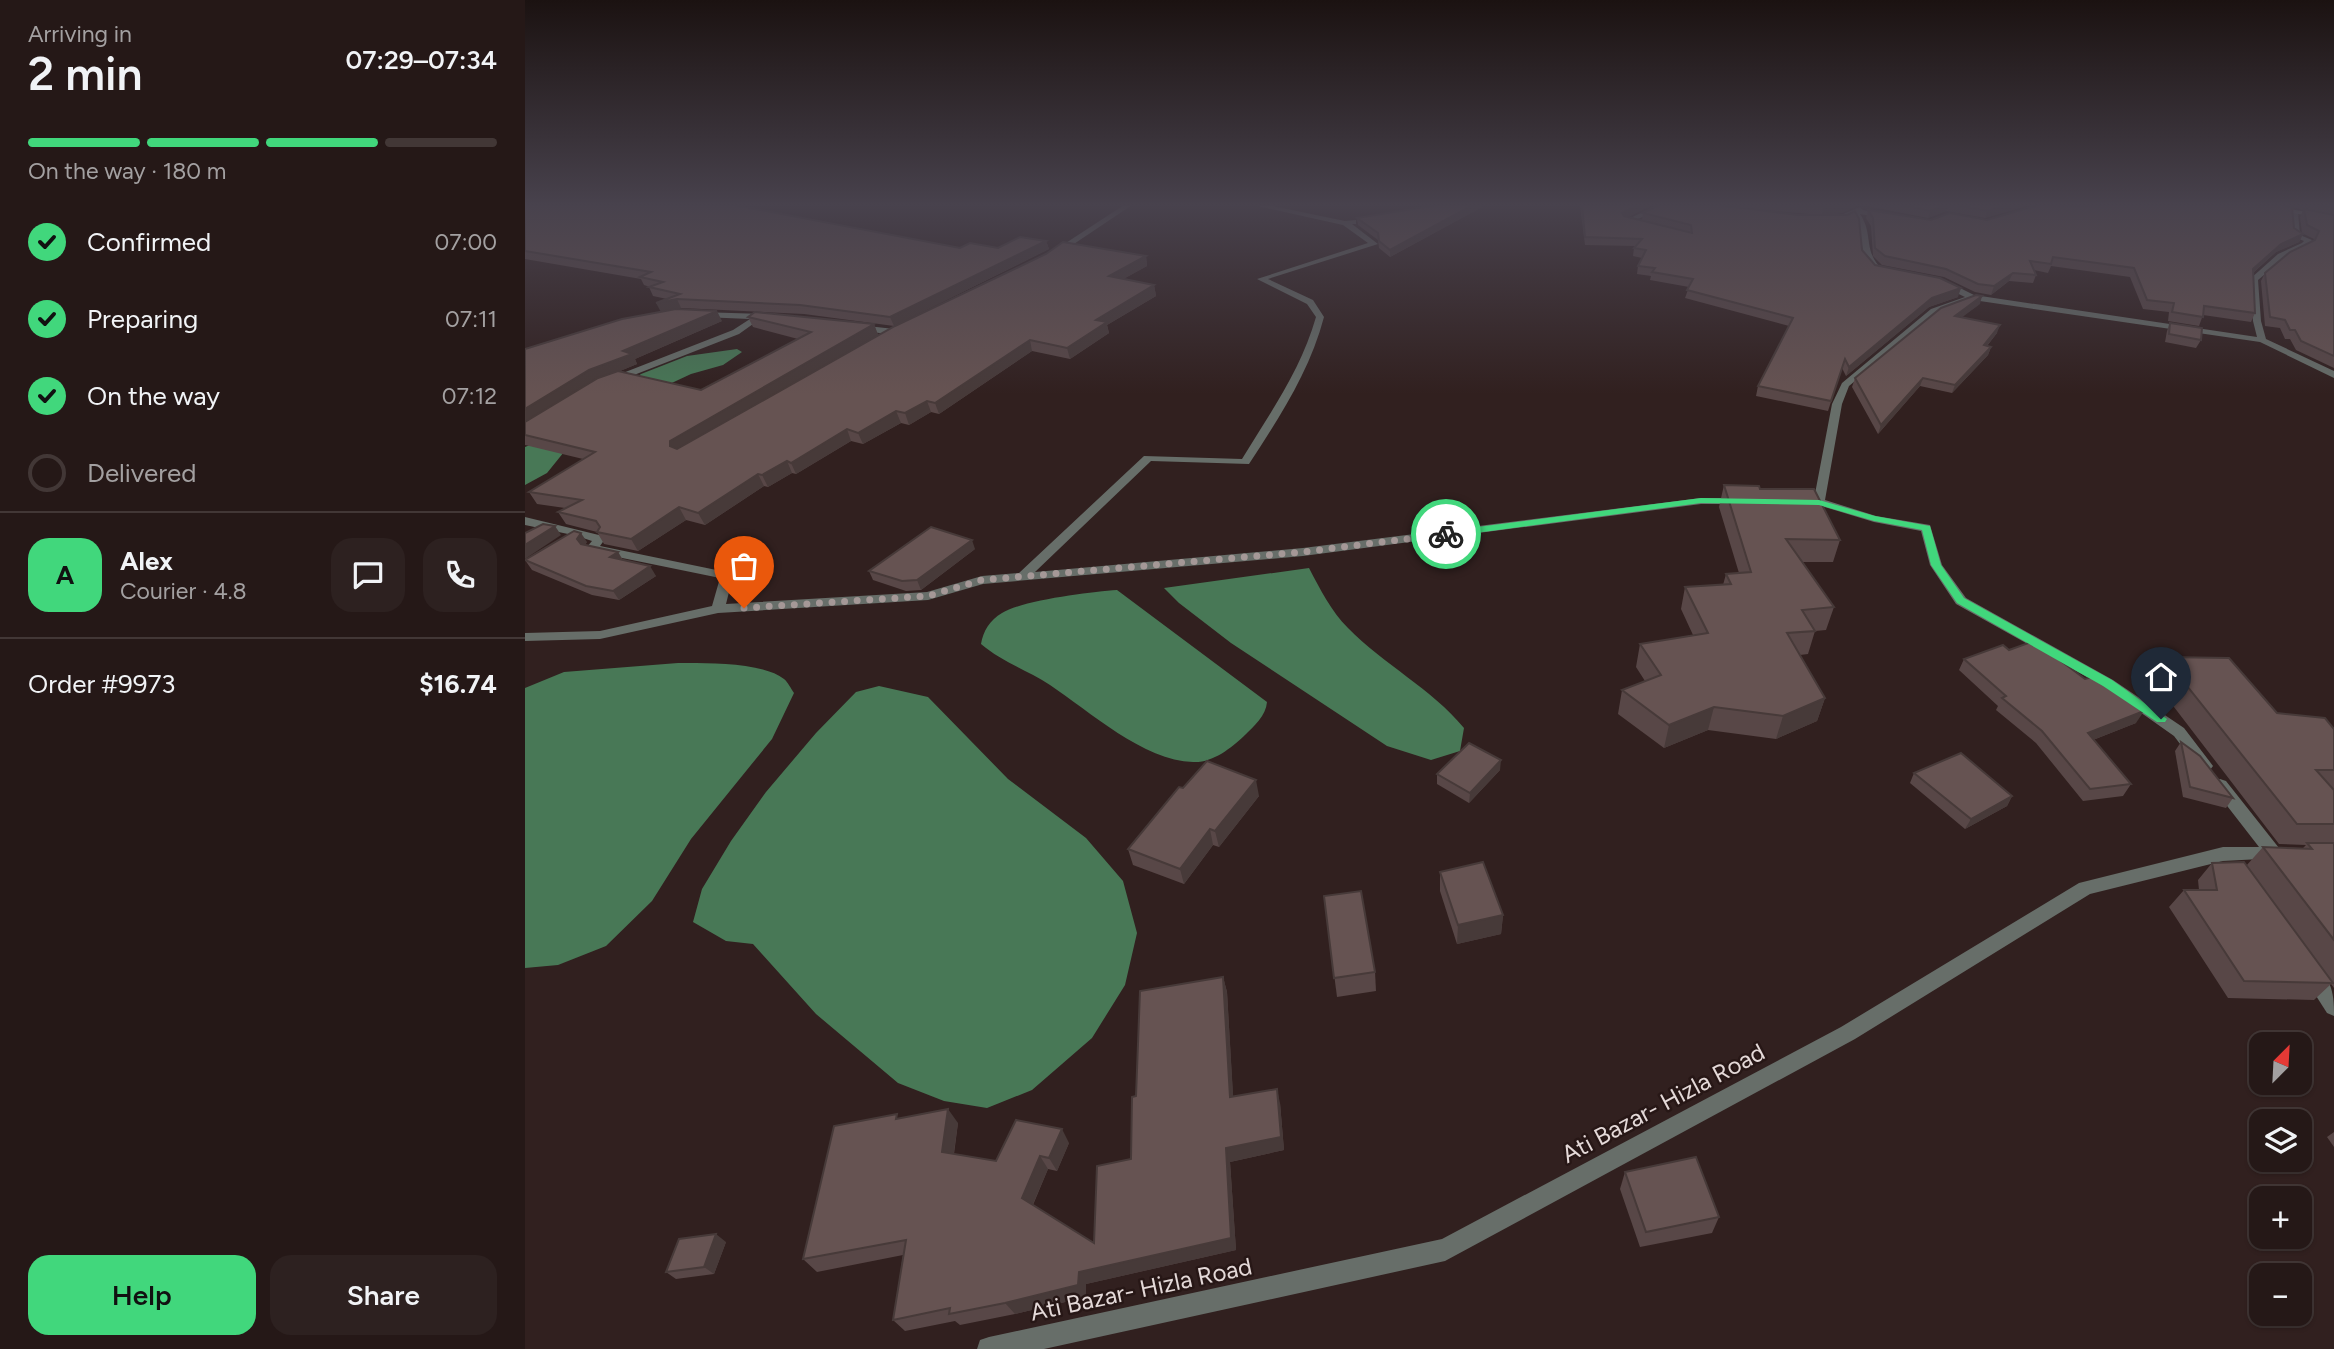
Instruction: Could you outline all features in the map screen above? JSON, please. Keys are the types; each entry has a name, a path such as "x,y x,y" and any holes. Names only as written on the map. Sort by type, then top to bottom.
{"street":[{"path":"1022,577 1147,458 1244,462 1296,378 1316,334 1320,317 1310,302 1261,279 1297,268"},
{"path":"1876,268 1889,272"},
{"path":"2262,340 2257,321 2254,279 2267,268"},
{"path":"1940,282 1972,297 2262,340 2334,375"},
{"path":"1819,502 1837,404 1845,385 1934,311 1972,297"},
{"path":"694,314 781,318"},
{"path":"600,385 736,332 758,317"},
{"path":"873,344 918,321"},
{"path":"843,325 895,332"},
{"path":"525,637 600,635 718,609 928,596 982,580 1303,552 1701,501 1754,501"},
{"path":"1793,502 1819,502 1874,519 1926,528 1936,565 1961,601 2108,683 2179,732 2273,853"},
{"path":"525,521 599,539 592,548 727,576 718,609"},
{"path":"557,547 578,533"},
{"name":"Ati Bazar- Hizla Road","path":"989,1349 1445,1250 1847,1033 2085,888 2223,854 2297,853"},
{"path":"2223,854 2240,877"},
{"path":"2305,966 2334,1007"}],"shaded area":[{"path":"737,349 742,352 723,365 691,374 661,388 568,447 547,473 525,485 525,447 561,432 641,374 687,356"},
{"path":"1309,568 1331,607 1348,628 1437,701 1464,728 1460,751 1431,760 1387,746 1231,643 1164,588"},
{"path":"1117,590 1267,702 1259,720 1227,750 1200,762 1174,759 1155,753 1118,733 1050,685 997,656 981,644 985,630 991,622 1012,608 1058,597"},
{"path":"678,663 762,669 784,679 794,693 772,739 691,839 652,901 606,946 558,965 525,968 525,688 564,672"},
{"path":"879,686 928,697 1008,779 1086,838 1123,881 1137,933 1125,985 1092,1038 1032,1090 987,1108 944,1101 898,1083 816,1014 753,944 726,941 693,922 702,889 731,841 766,792 816,733 856,692"}],"building":[{"path":"627,268 991,268 890,317 800,305 677,299 656,303 680,294 649,287 663,282 640,277 651,272"},
{"path":"1017,268 1124,268 1109,276 1154,285 1096,320 1107,322 1067,348 1030,340 935,403 927,401 905,413 896,411 858,433 847,429 791,463 787,461 762,475 758,474 698,513 679,507 631,539 597,532 600,527 596,521 558,512 582,500 529,492 595,452 525,435 525,422 598,378 618,371 701,390 811,332 748,317 755,312 874,324 670,441 670,446 677,449 895,326"},
{"path":"1655,268 1890,268 1940,278 1961,288 1932,298 1849,367 1845,359 1831,401 1758,386 1793,318 1687,290 1693,279 1652,272"},
{"path":"1941,268 2033,268 2036,275 2013,273 1994,286 1978,284"},
{"path":"2134,268 2254,268 2255,313 2204,306 2203,317 2172,312 2174,303 2147,300"},
{"path":"2271,268 2334,268 2334,356 2301,341 2285,320 2270,317 2265,273"},
{"path":"1976,295 1982,296 1955,316 2000,325 1984,345 1991,347 1955,385 1923,378 1881,425 1855,378 1941,308"},
{"path":"676,309 717,311 623,351 632,354 589,370 525,409 525,349 622,319"},
{"path":"2170,323 2202,328 2201,340 2169,334"},
{"path":"1724,485 1759,486 1760,489 1814,489 1840,540 1786,539 1834,607 1802,610 1815,631 1787,633 1825,698 1783,716 1714,707 1669,725 1622,690 1661,675 1640,644 1708,633 1685,587 1731,584 1726,574 1751,572"},
{"path":"543,524 555,526 525,545 525,533"},
{"path":"931,527 972,540 917,580 902,581 869,571"},
{"path":"574,531 581,533 577,539 581,544 618,552 610,557 650,566 613,591 586,586 525,560"},
{"path":"2034,641 2085,679 2096,676 2144,711 2088,733 2131,784 2090,789 2042,731 2002,698 2006,696 1964,659 2003,645 2009,650"},
{"path":"2164,657 2229,658 2277,713 2325,718 2334,729 2334,770 2316,770 2334,790 2334,824 2297,824"},
{"path":"2181,742 2200,756 2233,798 2190,787"},
{"path":"1469,743 1501,760 1470,793 1437,774"},
{"path":"1961,753 2012,796 1971,819 1914,773"},
{"path":"1207,761 1256,780 1215,831 1210,829 1180,869 1128,849 1179,787 1183,788"},
{"path":"2307,843 2334,843 2334,940 2263,847 2312,849"},
{"path":"1483,862 1503,915 1458,925 1440,872"},
{"path":"2244,862 2333,983 2244,981 2184,890 2217,890 2212,863"},
{"path":"1361,891 1375,972 1334,978 1324,896"},
{"path":"1223,977 1230,1097 1277,1089 1281,1137 1226,1148 1231,1238 1079,1272 1078,1285 1005,1303 949,1314 950,1308 893,1320 906,1240 803,1259 834,1126 897,1114 896,1119 948,1109 942,1152 996,1161 1016,1120 1062,1129 1049,1158 1040,1156 1022,1198 1094,1243 1097,1166 1131,1159 1132,1097 1136,1096 1140,991"},
{"path":"1696,1157 1719,1217 1646,1232 1625,1172"},
{"path":"716,1234 704,1267 666,1272 679,1239"}],"way so far":[{"path":"744,608 928,596 982,580 1303,552 1446,534"}],"route":[{"path":"1446,534 1701,501 1819,502 1874,519 1926,528 1936,565 1961,601 2108,683 2161,719"}]}
